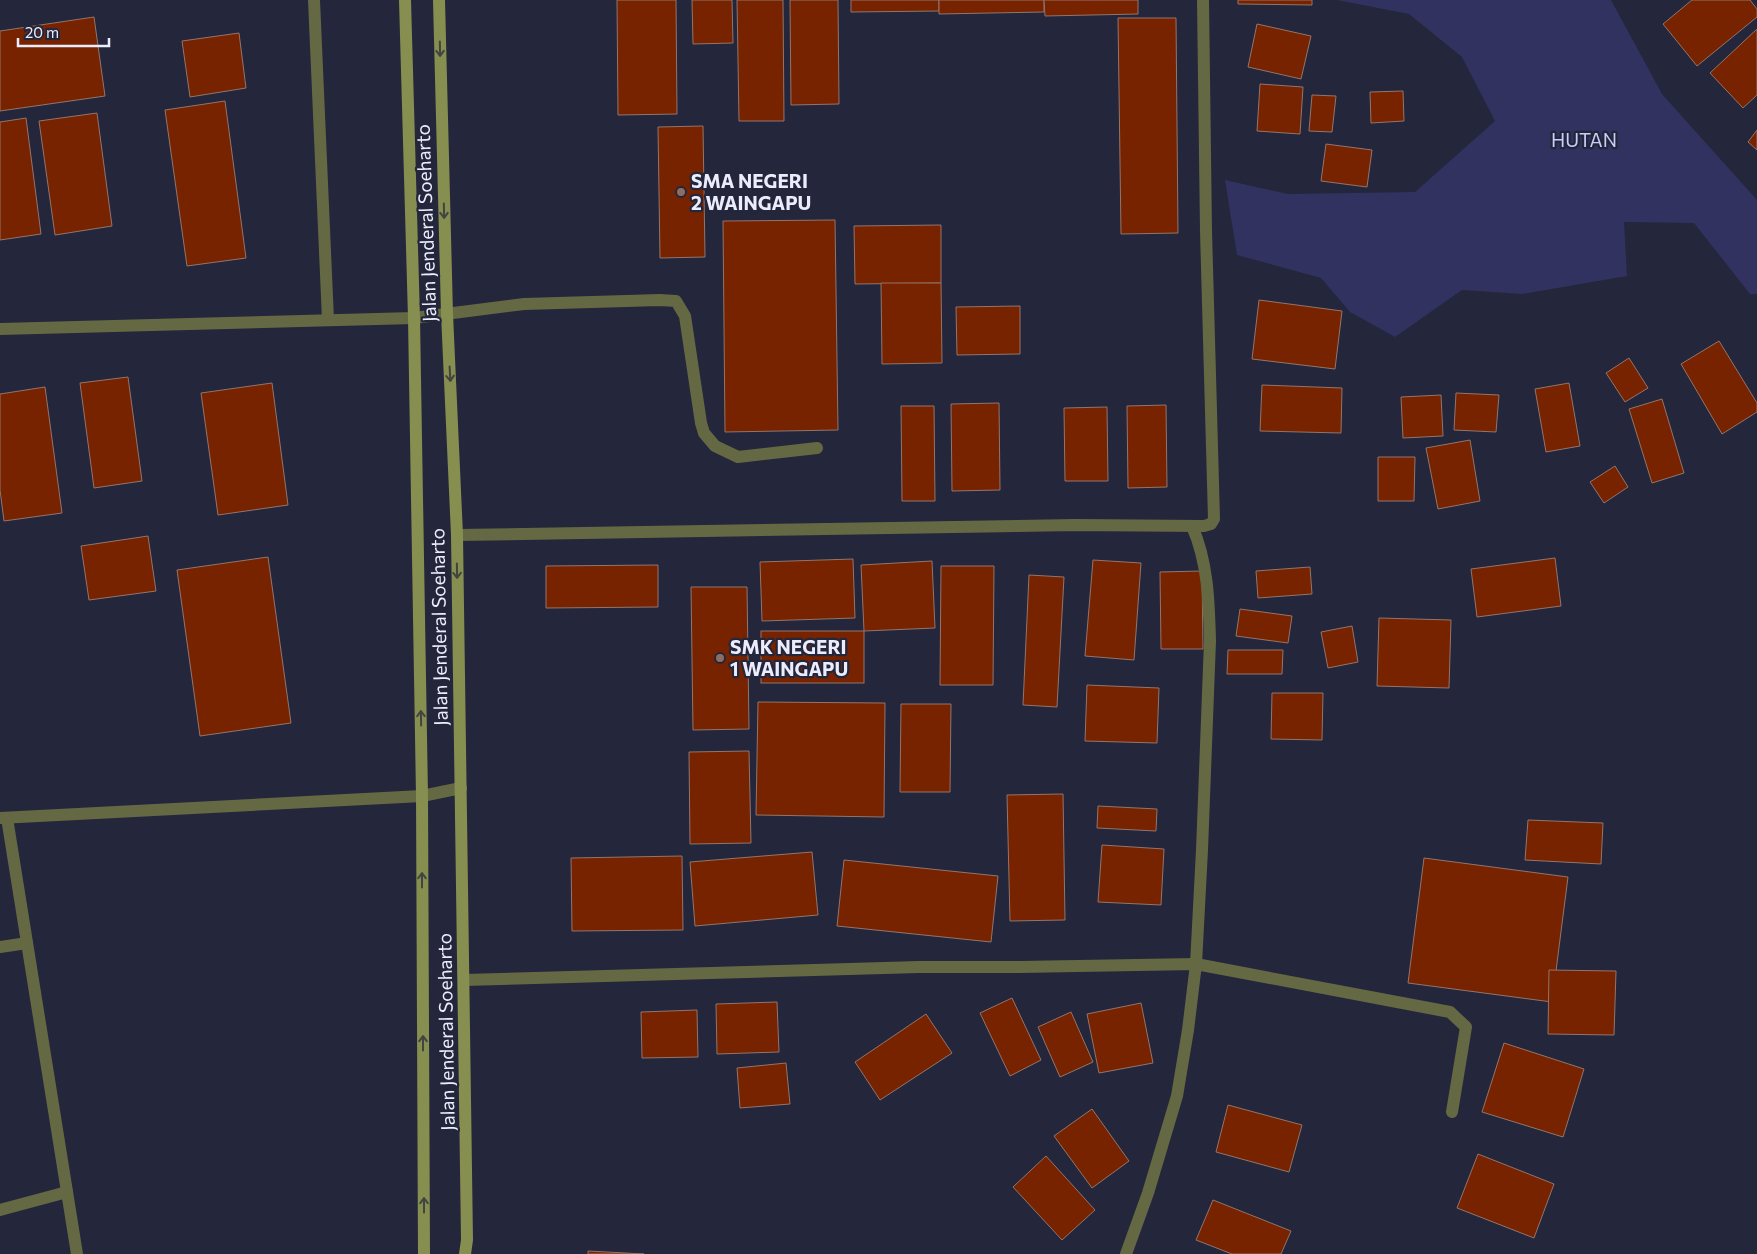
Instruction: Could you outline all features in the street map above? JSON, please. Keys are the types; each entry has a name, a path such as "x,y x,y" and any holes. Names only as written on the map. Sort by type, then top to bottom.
{"main road":[{"name":"Jalan Jenderal Soeharto","path":"405,0 414,318 422,796 424,1254"},
{"name":"Jalan Jenderal Soeharto","path":"439,0 447,314 457,535 466,1254"}],"street":[{"path":"314,0 328,320"},
{"path":"457,535 1075,525 1192,526 1211,524 1214,519 1206,232 1203,0"},
{"path":"0,329 414,318 524,304 676,301 686,316 701,423 704,433 715,446 738,457 817,448"},
{"path":"1126,1254 1148,1193 1177,1096 1196,964 1210,641 1209,607 1203,557 1200,543 1192,526"},
{"path":"77,1254 27,943 3,818 422,796 461,788"},
{"path":"0,947 27,943"},
{"path":"464,980 919,967 1196,964 1450,1012 1466,1028 1452,1112"},
{"path":"0,1210 67,1192"}],"green space":[{"name":"HUTAN","path":"1337,0 1611,0 1662,94 1757,200 1757,294 1750,294 1694,223 1624,222 1627,276 1522,294 1462,290 1395,337 1350,312 1321,278 1237,255 1225,180 1288,194 1415,192 1495,121 1462,57 1409,14"}],"building":[{"path":"617,0 676,0 677,114 618,115"},
{"path":"692,0 732,0 733,43 693,44"},
{"path":"737,0 783,0 784,121 739,121"},
{"path":"790,0 838,0 839,104 791,105"},
{"path":"851,0 939,0 939,11 851,12"},
{"path":"939,0 1044,0 1044,12 939,14"},
{"path":"1044,0 1138,0 1138,14 1045,16"},
{"path":"1238,0 1312,0 1312,5 1238,4"},
{"path":"1692,0 1750,0 1757,9 1757,17 1697,66 1663,24"},
{"path":"94,17 105,96 0,111 0,31"},
{"path":"1118,18 1176,18 1178,233 1121,234"},
{"path":"1257,24 1311,36 1301,79 1248,67"},
{"path":"1757,29 1757,95 1743,108 1710,73"},
{"path":"239,33 246,88 190,97 182,41"},
{"path":"1260,84 1303,87 1300,134 1257,131"},
{"path":"1403,91 1404,121 1371,123 1370,92"},
{"path":"1312,95 1336,96 1332,132 1309,131"},
{"path":"225,101 246,258 187,266 165,110"},
{"path":"97,113 112,226 55,235 39,121"},
{"path":"26,118 41,234 0,240 0,122"},
{"name":"SMA NEGERI 2 WAINGAPU","path":"703,126 705,257 660,258 658,127"},
{"path":"1757,130 1757,150 1748,142"},
{"path":"1326,144 1372,150 1367,187 1321,181"},
{"path":"835,220 838,430 725,432 723,221"},
{"path":"941,225 941,283 855,284 854,226"},
{"path":"881,283 941,283 942,363 882,364"},
{"path":"1259,300 1342,311 1335,369 1252,359"},
{"path":"1020,306 1020,354 957,355 956,307"},
{"path":"1719,341 1757,403 1757,412 1722,434 1681,364"},
{"path":"1629,358 1648,388 1625,402 1606,373"},
{"path":"128,377 142,481 94,488 80,383"},
{"path":"272,383 288,505 218,515 201,393"},
{"path":"1569,383 1580,446 1546,452 1535,389"},
{"path":"1262,385 1342,388 1341,433 1260,431"},
{"path":"45,387 62,513 4,521 0,490 0,394"},
{"path":"1456,393 1499,395 1496,432 1454,430"},
{"path":"1441,395 1443,436 1403,438 1401,397"},
{"path":"1662,399 1684,473 1652,483 1629,409"},
{"path":"999,403 1000,490 952,491 951,404"},
{"path":"1166,405 1167,487 1128,488 1127,406"},
{"path":"901,406 934,406 935,501 902,501"},
{"path":"1107,407 1108,481 1065,481 1064,408"},
{"path":"1470,440 1480,501 1438,509 1426,448"},
{"path":"1378,457 1415,457 1414,501 1378,501"},
{"path":"1615,466 1628,487 1604,503 1590,482"},
{"path":"148,536 156,591 89,600 81,546"},
{"path":"268,557 291,723 200,736 177,570"},
{"path":"1555,558 1561,606 1477,617 1471,569"},
{"path":"853,559 855,618 762,621 760,562"},
{"path":"1093,560 1141,563 1134,660 1085,656"},
{"path":"932,561 935,628 864,631 861,565"},
{"path":"658,565 658,607 546,608 546,566"},
{"path":"941,566 994,566 993,685 940,685"},
{"path":"1310,567 1312,594 1258,598 1256,571"},
{"path":"1202,571 1203,649 1161,649 1160,572"},
{"path":"1029,575 1064,577 1057,707 1023,705"},
{"name":"SMK NEGERI 1 WAINGAPU","path":"691,587 747,587 749,729 693,730"},
{"path":"1240,609 1292,616 1288,643 1236,636"},
{"path":"1379,618 1451,620 1449,688 1377,686"},
{"path":"1352,626 1358,662 1328,668 1321,632"},
{"path":"761,631 864,631 864,683 761,683"},
{"path":"1228,650 1283,650 1282,674 1227,674"},
{"path":"1087,685 1159,688 1157,743 1085,741"},
{"path":"1272,693 1323,693 1322,740 1271,739"},
{"path":"758,702 885,703 884,817 756,815"},
{"path":"901,704 951,704 950,792 900,792"},
{"path":"749,751 751,843 690,844 689,752"},
{"path":"1063,794 1065,920 1010,921 1007,795"},
{"path":"1098,806 1157,809 1156,831 1097,828"},
{"path":"1528,820 1603,823 1601,864 1525,860"},
{"path":"1102,845 1164,849 1161,905 1098,902"},
{"path":"812,852 818,915 695,926 690,862"},
{"path":"682,856 683,930 572,931 571,858"},
{"path":"1424,858 1568,877 1552,1002 1408,983"},
{"path":"844,860 998,876 991,942 837,926"},
{"path":"1549,970 1616,971 1614,1035 1548,1034"},
{"path":"1012,998 1041,1060 1010,1076 980,1013"},
{"path":"777,1002 779,1052 717,1054 716,1004"},
{"path":"1141,1003 1153,1063 1099,1073 1087,1014"},
{"path":"697,1010 698,1057 642,1058 641,1012"},
{"path":"1071,1012 1093,1062 1060,1077 1038,1027"},
{"path":"926,1014 952,1053 880,1100 855,1062"},
{"path":"1504,1043 1584,1069 1563,1137 1482,1112"},
{"path":"786,1063 790,1104 740,1108 737,1068"},
{"path":"1228,1105 1302,1125 1289,1172 1216,1152"},
{"path":"1092,1109 1129,1161 1092,1188 1054,1136"},
{"path":"1478,1154 1554,1184 1534,1238 1457,1208"},
{"path":"1046,1156 1095,1210 1062,1240 1013,1187"},
{"path":"1213,1200 1291,1231 1281,1254 1232,1254 1196,1240"},
{"path":"588,1251 644,1254 588,1254"}],"place":[{"name":"SMA NEGERI 2 WAINGAPU","path":"681,192"},
{"name":"SMK NEGERI 1 WAINGAPU","path":"720,658"}]}
